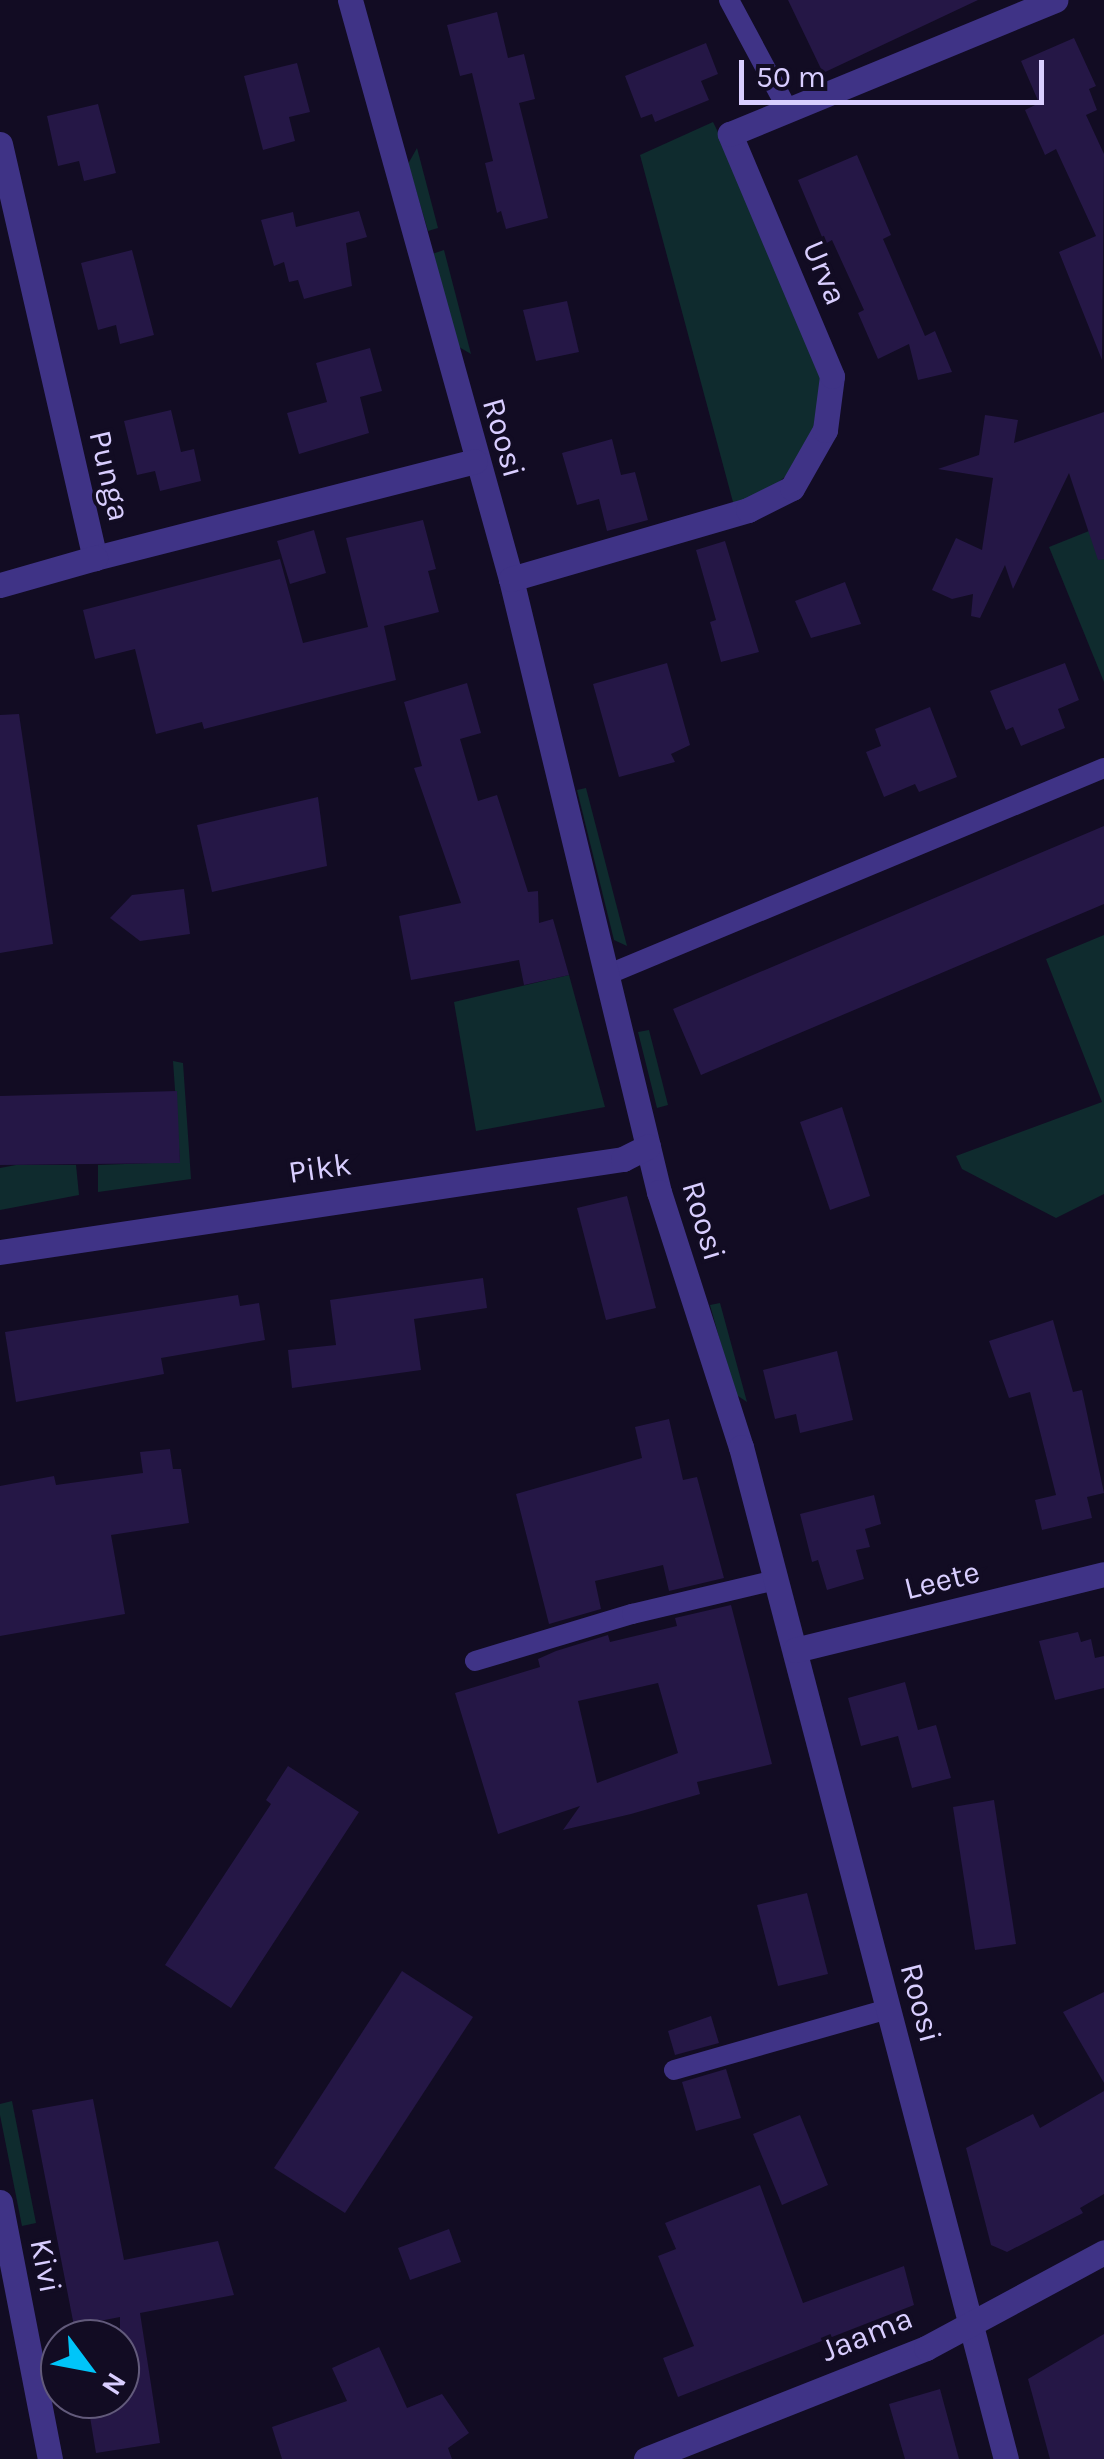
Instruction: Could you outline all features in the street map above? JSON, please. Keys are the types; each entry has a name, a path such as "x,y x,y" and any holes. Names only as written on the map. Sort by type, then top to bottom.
{"street":[{"name":"Roosi","path":"350,0 475,461 511,579 648,1146 741,1447 1006,2459"},
{"name":"Urva","path":"511,579 748,510 792,488 825,430 832,376 730,134 1054,0"},
{"name":"Punga","path":"0,144 95,558 475,461"},
{"path":"0,585 95,558"},
{"name":"Pikk","path":"0,1252 623,1159 648,1146"},
{"name":"Leete","path":"795,1650 1104,1574"},
{"name":"Kivi","path":"0,2202 50,2459"},
{"name":"Jaama","path":"646,2459 902,2358 1104,2252"}],"lane":[{"path":"729,0 788,110"},
{"path":"609,974 1104,768"},
{"path":"475,1660 632,1614 776,1580"},
{"path":"674,2070 888,2009"}],"green space":[{"path":"713,122 837,373 828,441 737,517 640,155"},
{"path":"417,148 438,228 428,231 408,164"},
{"path":"444,250 471,354 459,347 432,254"},
{"path":"1104,525 1104,682 1049,547"},
{"path":"586,788 627,946 614,940 577,790"},
{"path":"1104,935 1104,1194 1056,1218 962,1169 956,1156 1102,1102 1046,959"},
{"path":"569,975 605,1107 476,1131 454,1002"},
{"path":"649,1030 668,1105 657,1108 638,1032"},
{"path":"173,1061 183,1063 191,1179 98,1192 98,1165 180,1162"},
{"path":"76,1165 79,1195 0,1210 0,1168"},
{"path":"720,1303 747,1402 735,1394 710,1305"},
{"path":"12,2101 36,2223 22,2226 0,2115 0,2104"}],"building":[{"path":"788,0 978,0 823,73"},
{"path":"497,12 508,58 524,54 535,99 519,103 548,218 506,229 501,211 497,213 485,163 493,161 472,73 460,76 447,25"},
{"path":"1074,38 1096,86 1089,89 1097,110 1086,115 1104,154 1102,360 1059,252 1096,236 1056,149 1045,155 1025,110 1039,103 1021,61"},
{"path":"706,43 718,74 701,81 709,100 655,122 652,114 641,118 625,76"},
{"path":"297,63 310,112 289,117 295,141 263,150 244,76"},
{"path":"98,104 116,173 84,181 79,161 58,166 47,116"},
{"path":"857,155 891,235 883,239 925,336 935,331 952,372 918,380 909,344 878,359 858,313 864,310 832,240 825,244 798,180"},
{"path":"359,211 367,237 346,243 352,286 304,299 298,280 289,282 284,262 274,266 261,220 293,212 296,227"},
{"path":"132,250 154,335 120,344 116,325 98,330 81,263"},
{"path":"567,301 579,352 536,361 523,310"},
{"path":"370,348 382,391 360,397 369,433 299,454 287,413 327,402 316,363"},
{"path":"171,410 181,452 194,449 201,481 160,491 155,471 137,475 124,421"},
{"path":"1104,412 1104,559 1098,560 1069,473 1013,589 1005,565 980,618 971,616 973,594 952,599 932,590 956,538 982,550 993,478 938,469 979,455 985,415 1018,420 1014,443"},
{"path":"612,439 621,475 635,472 648,520 607,531 599,499 577,505 562,453"},
{"path":"423,520 436,569 428,571 439,612 384,626 396,680 204,729 202,722 156,734 135,649 95,659 83,610 280,559 303,643 368,627 346,538"},
{"path":"314,530 326,573 290,584 277,541"},
{"path":"725,541 759,652 721,662 710,622 716,620 696,550"},
{"path":"845,582 861,624 811,638 795,601"},
{"path":"667,663 690,745 671,754 675,762 619,777 593,684"},
{"path":"1065,663 1079,700 1058,709 1065,728 1021,746 1013,727 1006,730 990,691"},
{"path":"467,683 481,733 460,739 478,801 497,795 528,892 538,891 539,923 553,919 569,975 524,985 519,960 411,980 399,916 461,903 414,768 422,766 404,702"},
{"path":"930,707 957,777 919,792 915,784 884,797 866,752 881,746 875,729"},
{"path":"19,714 53,944 0,953 0,715"},
{"path":"318,797 327,866 212,892 197,825"},
{"path":"1104,826 1104,904 701,1075 673,1009"},
{"path":"184,889 190,934 140,941 110,918 132,895"},
{"path":"177,1091 180,1163 0,1165 0,1096"},
{"path":"842,1107 870,1196 830,1210 800,1122"},
{"path":"627,1196 656,1308 606,1320 577,1208"},
{"path":"483,1278 487,1308 414,1319 421,1370 292,1388 288,1350 336,1345 330,1300"},
{"path":"238,1295 240,1306 259,1303 265,1340 161,1358 164,1374 16,1402 5,1332"},
{"path":"1053,1320 1073,1392 1082,1390 1104,1493 1087,1497 1092,1518 1042,1530 1035,1500 1056,1495 1030,1392 1009,1398 989,1341"},
{"path":"837,1351 853,1420 800,1433 796,1414 775,1419 763,1370"},
{"path":"669,1419 683,1480 697,1477 724,1578 669,1591 663,1565 595,1581 601,1609 549,1624 516,1494 642,1458 635,1427"},
{"path":"170,1449 173,1469 181,1469 189,1523 111,1535 125,1614 0,1636 0,1486 54,1476 56,1485 143,1473 140,1452"},
{"path":"874,1495 881,1524 865,1529 870,1547 856,1550 864,1579 827,1590 818,1560 812,1562 800,1514"},
{"path":"731,1605 772,1764 697,1782 700,1794 631,1814 563,1830 580,1806 498,1834 455,1693 540,1667 538,1659 608,1635 610,1642 677,1626 675,1618","holes":["658,1683 678,1753 597,1783 578,1701"]},
{"path":"1078,1632 1081,1642 1091,1639 1095,1658 1104,1656 1104,1688 1055,1700 1039,1641"},
{"path":"905,1682 918,1730 936,1725 951,1778 912,1788 898,1736 861,1746 848,1698"},
{"path":"288,1766 359,1812 231,2008 165,1965 271,1804 266,1800"},
{"path":"994,1800 1016,1944 975,1950 953,1807"},
{"path":"807,1893 828,1974 778,1986 757,1905"},
{"path":"402,1971 473,2017 345,2213 274,2168"},
{"path":"1104,1992 1104,2083 1063,2012"},
{"path":"711,2016 719,2043 675,2055 668,2031"},
{"path":"726,2069 741,2118 696,2131 682,2082"},
{"path":"1104,2091 1104,2194 1080,2208 1083,2213 1007,2252 991,2245 966,2148 1033,2114 1040,2128"},
{"path":"93,2099 124,2260 218,2241 234,2295 140,2313 160,2443 96,2453 90,2419 140,2419 140,2319 73,2319 32,2110"},
{"path":"800,2115 828,2185 782,2205 753,2134"},
{"path":"760,2185 803,2303 904,2266 914,2305 678,2397 663,2358 694,2346 658,2256 676,2249 665,2223"},
{"path":"449,2229 461,2262 410,2280 398,2248"},
{"path":"1104,2334 1104,2459 1050,2459 1028,2379"},
{"path":"379,2347 407,2408 442,2394 469,2433 448,2448 452,2459 282,2459 272,2427 347,2401 332,2368"},
{"path":"940,2389 959,2459 905,2459 889,2404"}]}
